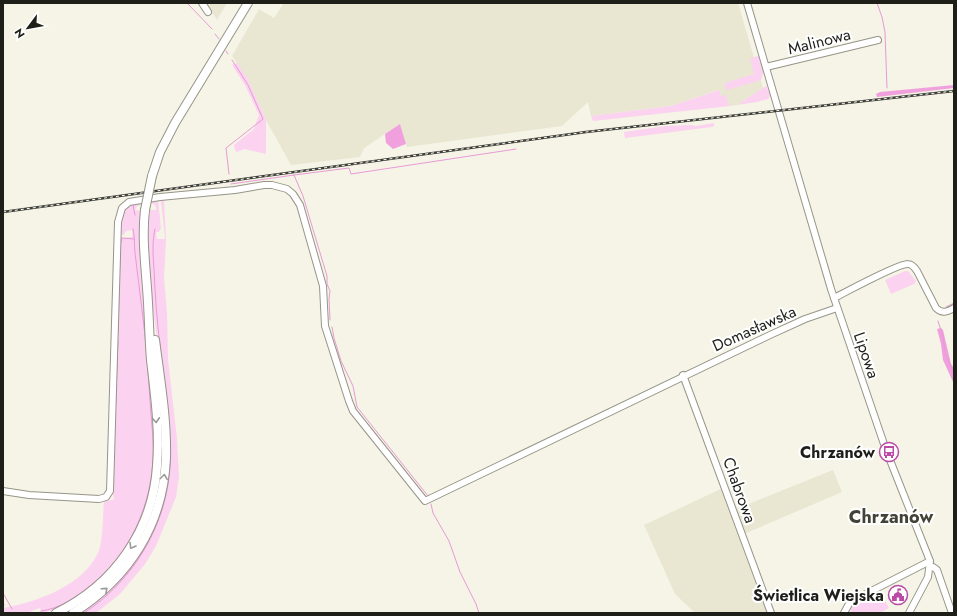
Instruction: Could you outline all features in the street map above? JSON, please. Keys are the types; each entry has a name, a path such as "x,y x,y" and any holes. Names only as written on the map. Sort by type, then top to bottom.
{"highway":[{"path":"56,613 68,607 90,592 117,566 129,550 140,531 152,500 157,466 158,439 143,241 145,210 152,176 160,152 175,123 248,3"},
{"path":"73,613 103,592 130,562 143,542 152,524 162,491 166,458 164,422 155,342 147,290"}],"street":[{"path":"202,3 208,12"},
{"name":"Lipowa","path":"747,3 837,308 886,450 930,563 936,570 952,613"},
{"name":"Malinowa","path":"766,67 878,40"},
{"name":"Domasławska","path":"3,491 29,495 90,499 103,498 109,494 118,222 122,208 129,202 137,200 272,185 287,189 293,194 300,205 323,286 325,326 349,401 354,411 425,501 770,335 804,320 837,308"},
{"path":"834,298 889,270 902,264 907,264 914,267 917,271 938,311 944,312 954,308"},
{"name":"Chabrowa","path":"683,376 771,613"},
{"path":"844,613 850,602 922,564 930,563 928,578 909,613"}],"shaded area":[{"path":"206,3 227,3 217,20"},
{"path":"284,3 738,3 763,88 737,105 730,106 727,100 721,96 719,91 671,106 591,116 588,102 562,126 407,147 400,124 364,148 360,157 291,165 266,120 247,78 232,56 259,9 274,18"},
{"path":"760,55 764,71 761,80 727,90 725,88 725,83 754,74 750,59"},
{"path":"237,63 247,78 266,120 266,154 244,149 237,152 235,150 234,145 254,129 259,115 245,85 232,65"},
{"path":"954,85 954,88 877,97 876,94 880,92"},
{"path":"766,86 771,95 768,99 737,105"},
{"path":"719,90 721,96 726,95 730,106 593,121 591,116 671,106"},
{"path":"714,123 714,126 712,127 625,138 624,132 666,126 696,126"},
{"path":"400,124 406,144 393,149 386,143 385,134"},
{"path":"164,198 166,240 164,278 167,313 168,359 177,439 179,477 176,497 156,546 145,564 120,594 96,613 79,613 105,594 123,577 133,564 161,506 164,387 153,309 148,255 148,229 150,210 156,210 155,205 151,203 151,200 158,200 161,228 159,232 156,232 157,239 165,239 161,202"},
{"path":"143,201 143,204 137,206 135,210 141,211 147,333 155,448 152,480 148,498 127,545 117,560 92,585 59,608 36,613 41,611 40,608 31,611 31,613 3,613 3,608 16,606 43,597 70,583 82,574 91,564 100,549 104,501 113,500 114,497 112,492 119,239 132,237 132,230 126,231 124,235 120,234 120,220 121,215 126,208"},
{"path":"908,271 916,281 914,284 891,294 885,280"},
{"path":"941,328 943,330 951,364 954,368 954,384 943,360 937,329"},
{"path":"833,470 842,492 744,534 736,509"},
{"path":"723,488 746,557 768,613 695,613 675,594 644,525"},
{"path":"881,593 889,608 880,613 852,613 850,608"}],"waterway":[{"path":"187,3 212,29"},
{"path":"877,3 885,32 887,88"},
{"path":"215,34 219,39"},
{"path":"229,174 226,148 263,119 248,85 232,60"},
{"path":"294,175 349,168 351,174 516,149"},
{"path":"231,184 294,175 303,196 327,276 327,284 330,291 330,320"},
{"path":"133,205 135,215"},
{"path":"41,611 55,608 68,601 105,573 117,559 136,528 148,494 153,458 153,436 146,344 133,229"},
{"path":"155,229 153,254 160,346"},
{"path":"120,246 122,238 134,239"},
{"path":"118,334 120,253"},
{"path":"946,307 954,303"},
{"path":"938,321 943,337 945,351"},
{"path":"332,327 341,361 353,386 357,407 428,496"},
{"path":"114,445 118,341"},
{"path":"945,354 954,373"},
{"path":"84,613 104,598 122,581 150,540 159,518 166,494 170,470 170,445"},
{"path":"431,504 433,513 449,541 460,572 479,613"},
{"path":"3,593 12,609"}],"railway":[{"path":"3,212 586,132 954,91"}],"place":[{"name":"Chrzanów","path":"889,452"},
{"name":"Świetlica Wiejska","path":"898,595"}],"district":[{"name":"Chrzanów","path":"891,517"}]}
